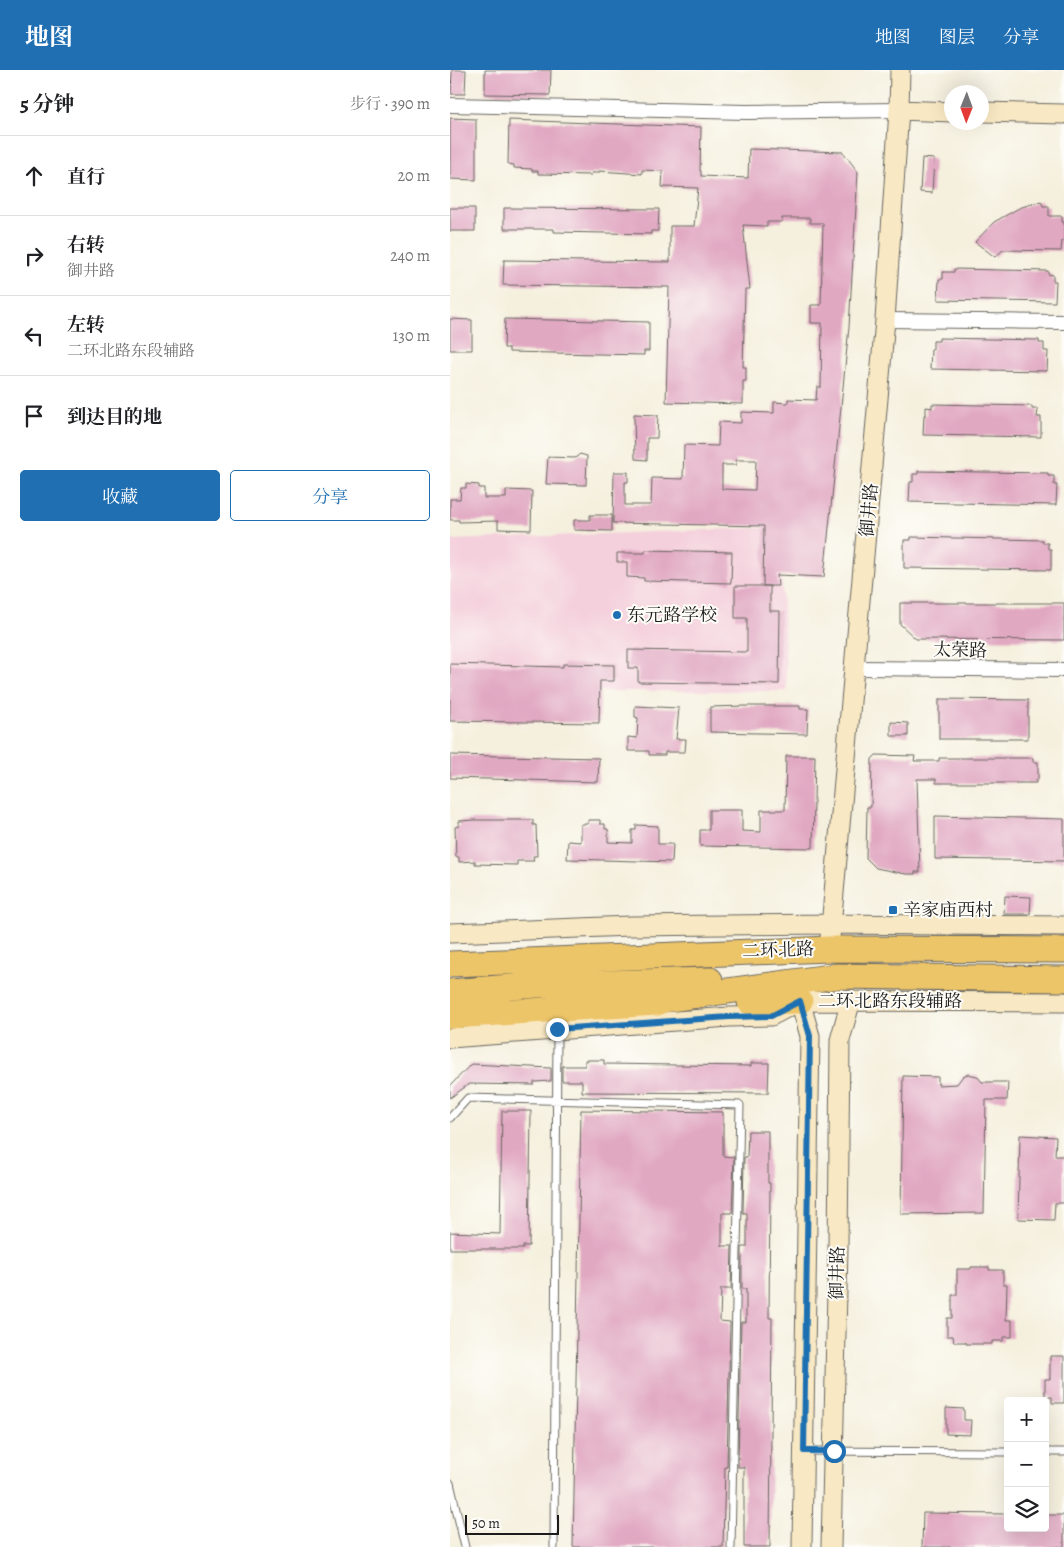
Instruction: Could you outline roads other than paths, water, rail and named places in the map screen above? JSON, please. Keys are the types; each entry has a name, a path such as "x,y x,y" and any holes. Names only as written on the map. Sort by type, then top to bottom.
{"highway":[{"name":"二环北路","path":"450,962 829,949 1064,950"},
{"name":"二环北路","path":"640,1003 837,976"},
{"name":"二环北路","path":"450,992 536,985 837,976 1064,979"},
{"path":"450,1016 640,1003 800,1001"}],"street":[{"name":"御井路","path":"829,949 886,320 900,70"},
{"path":"989,101 1064,103"},
{"path":"450,105 746,112 944,102"},
{"path":"899,105 944,111"},
{"path":"989,112 1064,114"},
{"path":"886,320 1064,322"},
{"name":"太荣路","path":"855,668 1064,670"},
{"path":"450,933 630,926 831,924 1064,926"},
{"name":"御井路","path":"831,1547 838,1248 840,1040 851,1000"},
{"name":"御井路","path":"800,1001 810,1036 802,1547"},
{"name":"二环北路东段辅路","path":"450,1038 729,1017 771,1016 800,1001 1064,1002"}],"lane":[{"path":"554,1547 557,1029"},
{"path":"450,1118 468,1098 740,1105 731,1547"},
{"path":"804,1451 1004,1452"},
{"path":"1049,1452 1064,1452"},
{"path":"450,1483 465,1547"}],"place":[{"name":"东元路学校","path":"617,615"},
{"name":"辛家庙西村","path":"893,910"}]}
